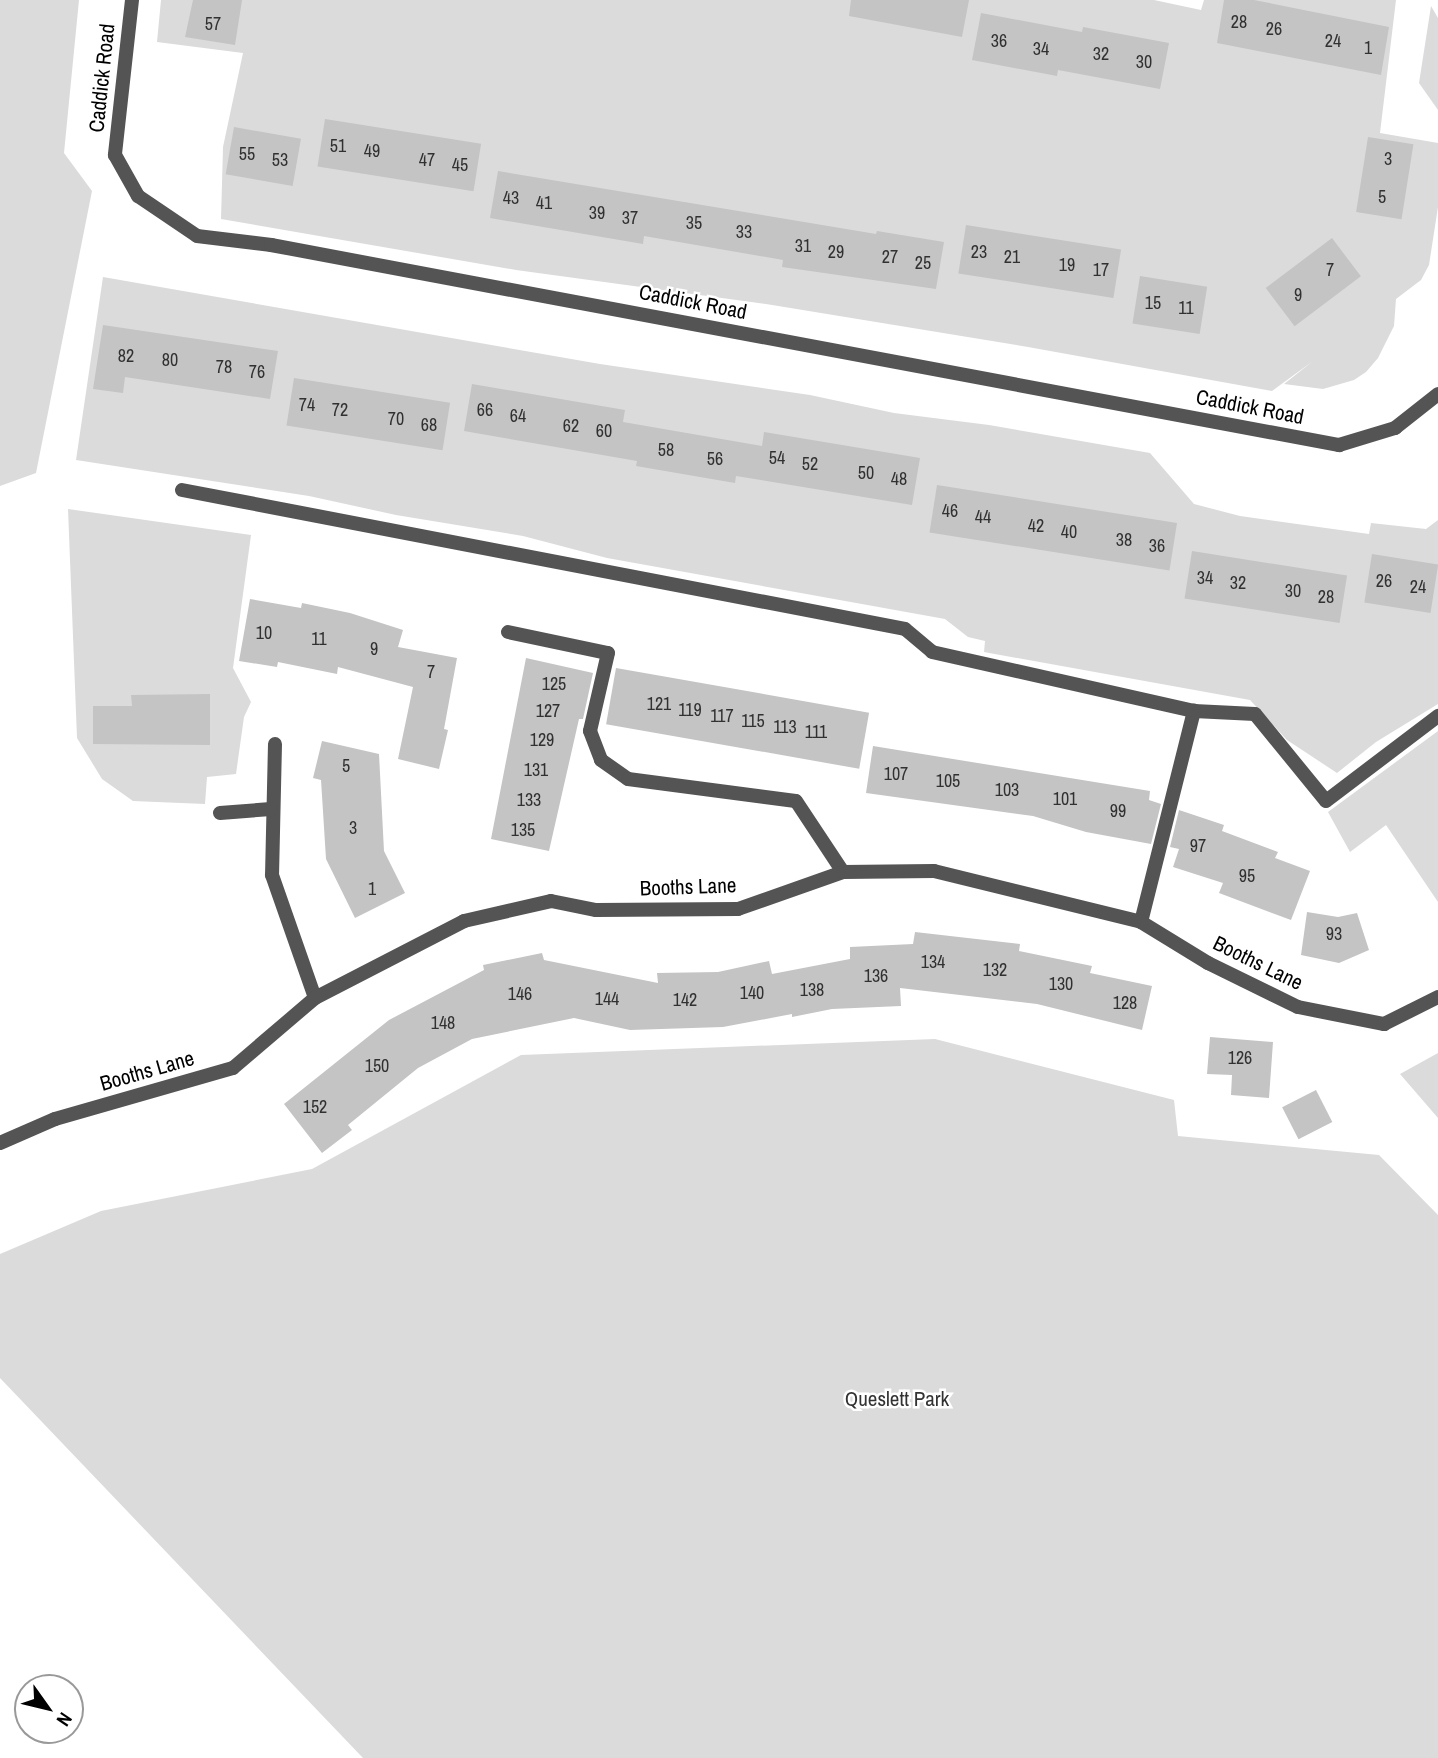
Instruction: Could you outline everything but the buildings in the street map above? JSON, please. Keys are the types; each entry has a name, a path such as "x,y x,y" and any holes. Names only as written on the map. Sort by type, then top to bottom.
{"street":[{"name":"Caddick Road","path":"132,0 115,155 138,196 197,236 285,247 1339,445 1395,428 1438,394"},
{"path":"182,489 905,629 932,652 1194,711 1255,714 1326,802 1438,716"},
{"path":"508,632 608,653 590,731 601,760 628,779 796,802 843,872"},
{"path":"1140,922 1194,711"},
{"path":"275,744 271,809 272,875 315,998"},
{"path":"220,813 271,809"},
{"name":"Booths Lane","path":"0,1143 55,1119 233,1068 315,998 464,921 551,901 596,911 738,909 843,872 934,871 1140,922 1208,963 1298,1007 1384,1024 1438,997"}],"green space":[{"path":"0,0 79,0 64,153 92,191 36,473 0,486"},
{"path":"161,0 1154,0 1201,10 1204,0 1396,0 1380,133 1438,143 1438,207 1429,265 1421,280 1396,299 1394,326 1378,358 1366,372 1354,380 1323,389 1284,384 1313,361 1272,391 766,304 516,270 221,219 223,147 243,53 157,42"},
{"path":"1431,6 1438,18 1438,110 1419,83"},
{"path":"103,277 600,364 810,395 894,413 989,425 1150,453 1194,504 1240,516 1369,534 1371,523 1426,529 1438,520 1438,704 1376,742 1337,773 1287,740 1250,700 984,652 985,641 968,637 945,619 607,558 523,536 396,515 309,496 76,460"},
{"path":"68,509 251,535 233,668 251,702 244,717 236,774 207,777 205,804 133,801 102,779 77,738"},
{"path":"1438,731 1438,902 1386,825 1350,852 1328,812"},
{"name":"Queslett Park","path":"935,1039 1174,1100 1178,1136 1379,1155 1438,1215 1438,1758 363,1758 0,1378 0,1254 101,1211 312,1169 521,1055"},
{"path":"1438,1053 1438,1118 1400,1074"}]}
